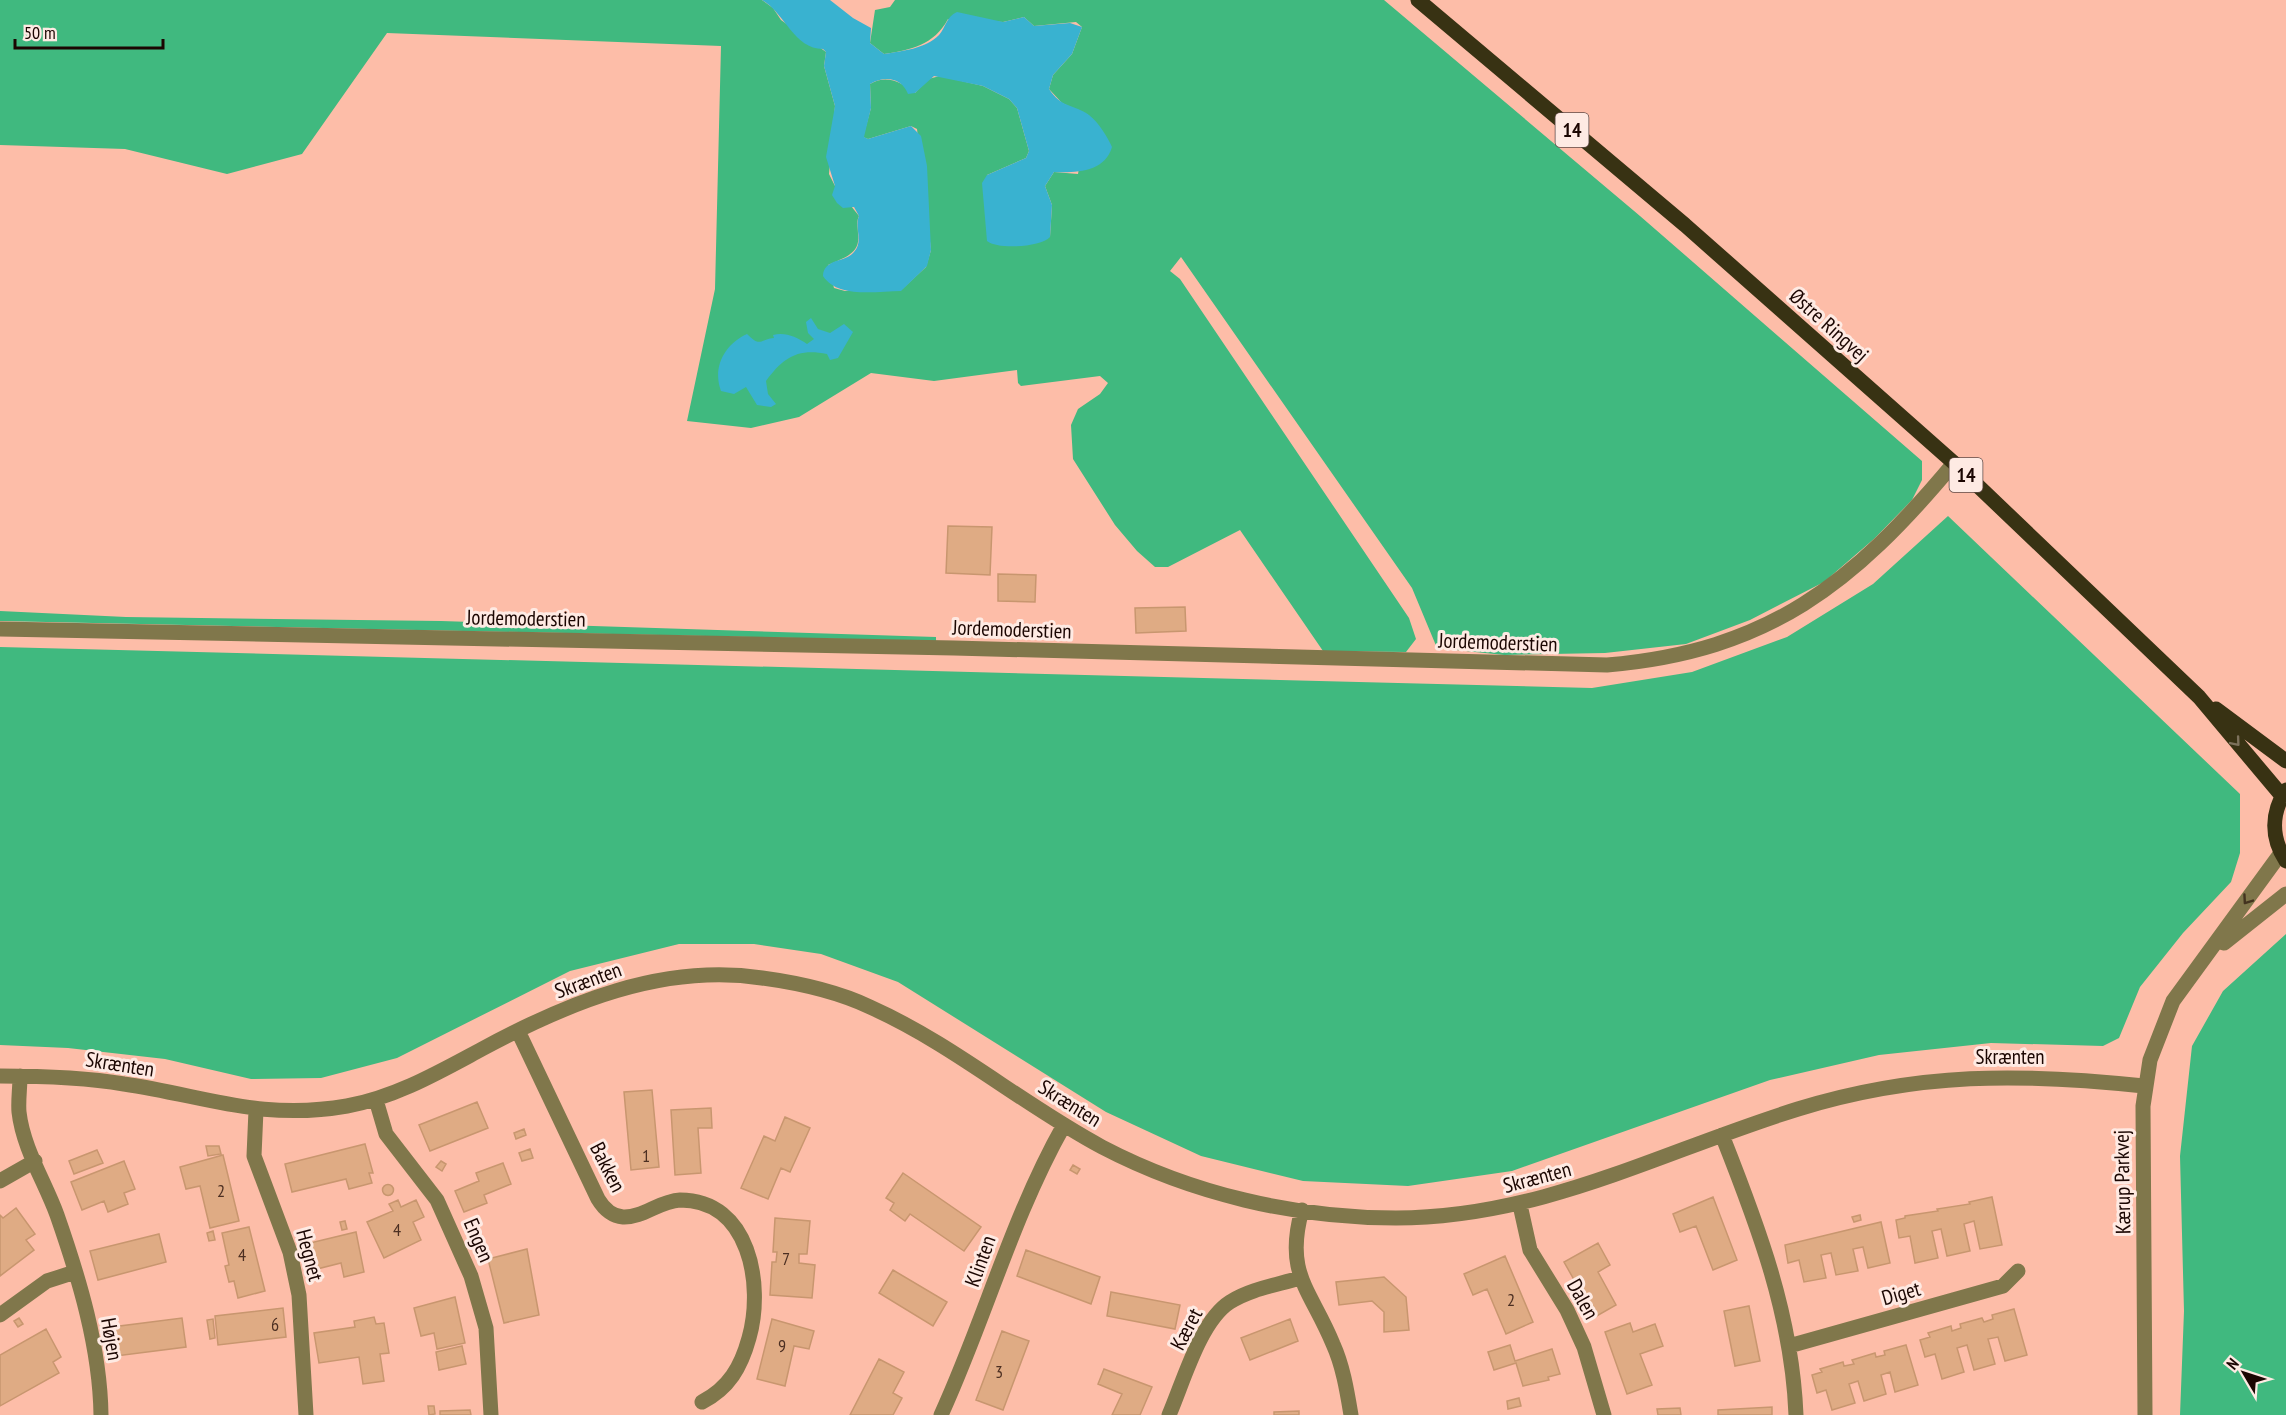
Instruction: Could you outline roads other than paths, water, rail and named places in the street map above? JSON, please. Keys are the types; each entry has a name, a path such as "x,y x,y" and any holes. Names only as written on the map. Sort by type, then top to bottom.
{"main road":[{"name":"Østre Ringvej","path":"1418,0 1685,225 1954,464 2199,697 2284,793"},
{"name":"Østre Ringvej","path":"2199,697 2286,761"},
{"name":"14","path":"2283,857 2274,824 2284,793"}],"street":[{"name":"Jordemoderstien","path":"0,628 943,648 1607,666 1643,662 1713,647 1739,638 1797,608 1827,590 1885,542 1954,464"},
{"name":"Kærup Parkvej","path":"2145,1415 2144,1086 2150,1060 2164,1018 2182,986 2283,857"},
{"name":"Kærup Parkvej","path":"2201,962 2286,894"},
{"name":"Skrænten","path":"0,1076 126,1084 256,1110 305,1111 376,1100 442,1071 518,1031 619,989 658,980 726,973 824,990 867,1005 924,1035 1100,1146 1164,1176 1263,1205 1386,1218 1455,1216 1520,1205 1604,1180 1803,1107 1850,1095 1964,1077 2037,1076 2144,1086"},
{"name":"Bakken","path":"518,1031 598,1199 608,1211 615,1215 628,1217 664,1202 700,1203 724,1215 743,1242 754,1281 751,1333 741,1362 728,1383 717,1394 702,1402"},
{"name":"Højen","path":"20,1076 19,1113 75,1272 92,1341 101,1415"},
{"name":"Engen","path":"376,1100 386,1134 437,1200 471,1276 486,1328 491,1415"},
{"name":"Hegnet","path":"256,1110 254,1156 290,1252 299,1295 306,1415"},
{"name":"Klinten","path":"941,1415 971,1345 1019,1215 1037,1174 1064,1125"},
{"path":"1722,1135 1770,1260 1789,1346 1796,1415"},
{"path":"0,1181 34,1161"},
{"name":"Dalen","path":"1520,1205 1530,1250 1567,1310 1584,1347 1604,1415"},
{"path":"1302,1210 1295,1259 1300,1278 1334,1345 1347,1387 1351,1415"},
{"name":"Diget","path":"1789,1346 2003,1286 2018,1271"},
{"path":"0,1315 47,1281 75,1272"},
{"name":"Kæret","path":"1169,1415 1200,1341 1219,1311 1244,1295 1300,1278"}],"water":[{"path":"762,0 830,0 853,18 871,28 870,43 884,54 913,49 933,40 939,35 948,19 957,12 1003,22 1024,17 1034,26 1070,23 1082,27 1072,54 1053,75 1049,89 1058,100 1089,115 1105,134 1112,147 1103,162 1096,166 1080,171 1054,172 1045,186 1052,205 1050,237 1029,245 992,244 987,241 982,183 987,175 1026,158 1029,151 1017,108 1009,99 983,86 934,76 915,93 908,94 902,84 897,81 887,79 870,84 871,108 864,137 868,139 911,126 921,136 927,166 931,250 927,266 901,291 859,292 838,288 823,276 824,270 831,263 846,258 857,248 859,216 854,207 843,208 832,195 835,186 826,157 835,106 824,66 826,52 804,43"},
{"path":"811,318 818,329 830,333 844,324 853,332 838,358 830,360 827,354 807,352 792,357 778,366 766,381 768,394 776,404 771,407 757,405 746,387 734,394 721,391 719,365 727,350 739,338 747,334 760,342 774,338 773,335 778,334 795,337 807,344 814,339 808,333 806,322"}]}
